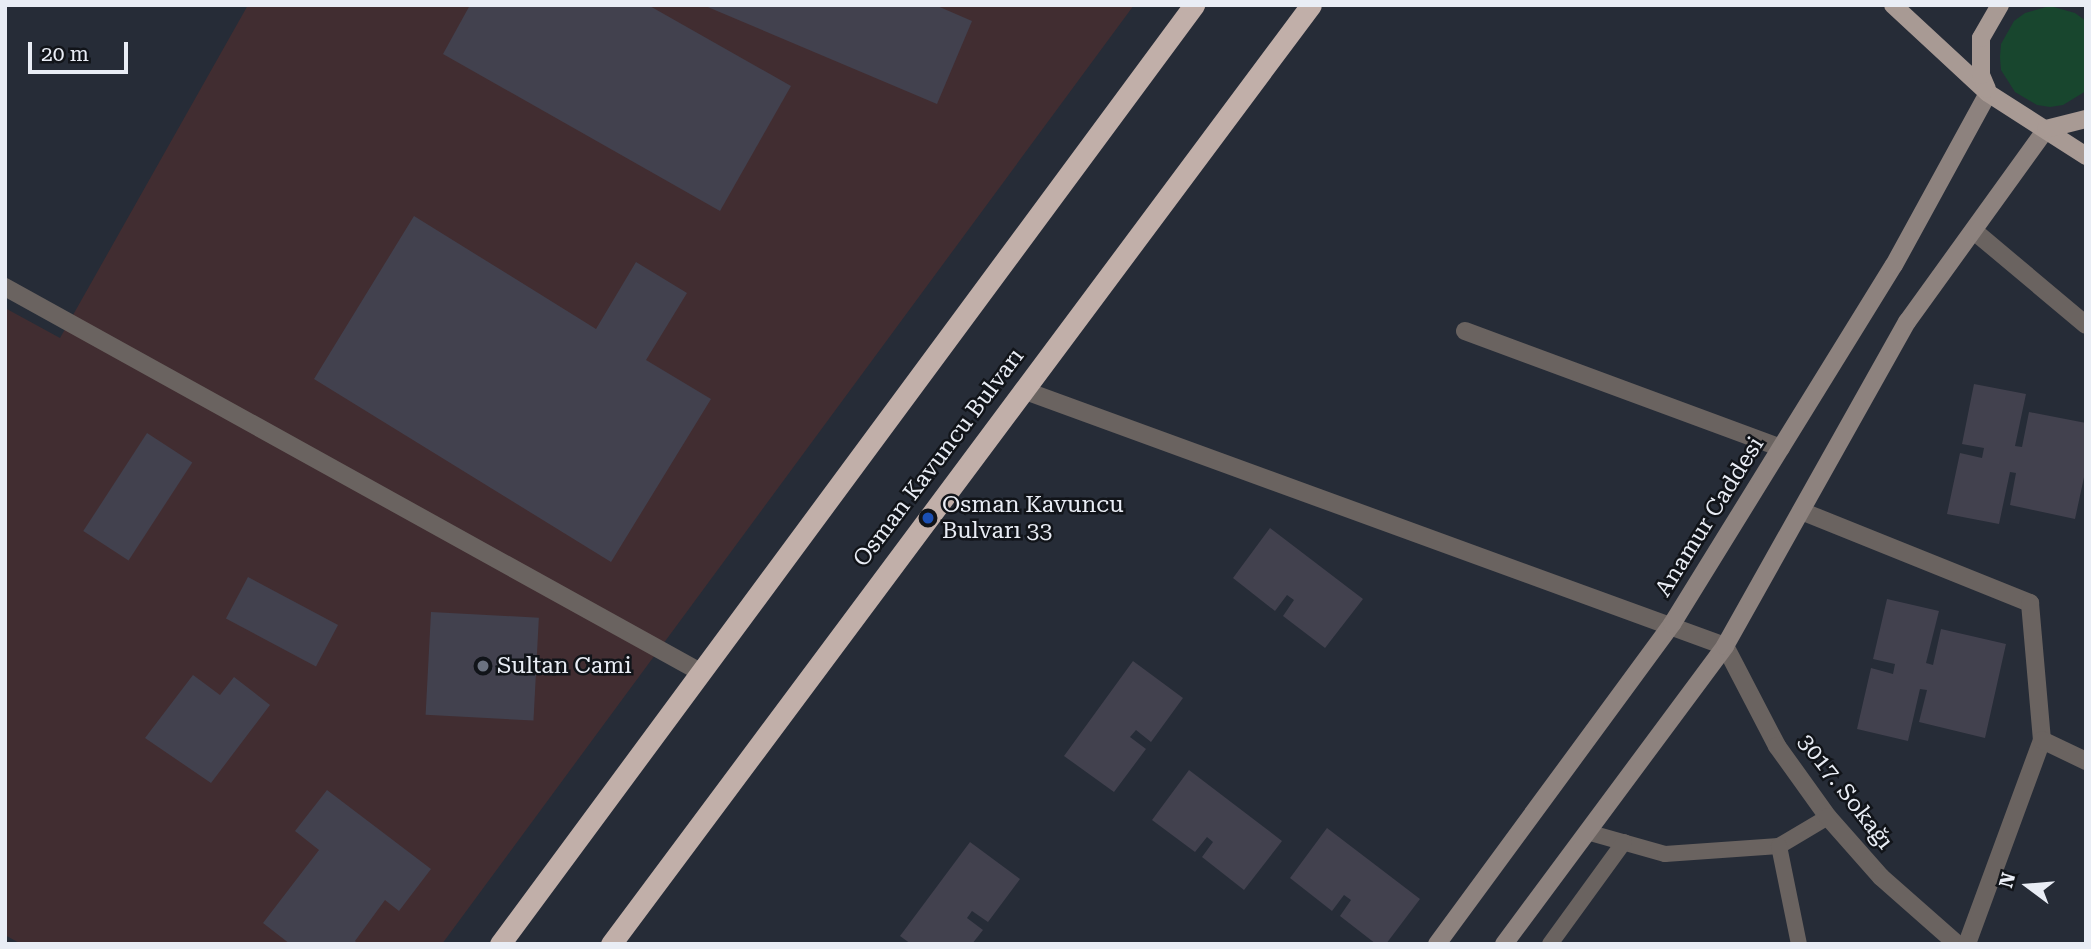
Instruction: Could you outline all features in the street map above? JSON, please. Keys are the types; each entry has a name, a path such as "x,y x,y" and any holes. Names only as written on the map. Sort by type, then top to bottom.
{"highway":[{"path":"500,944 1194,5"},
{"name":"Osman Kavuncu Bulvarı","path":"611,944 1311,5"}],"main road":[{"path":"1893,5 1988,93 2086,156"},
{"path":"1988,93 1981,75 1980,38 2000,5"},
{"path":"2046,129 2086,119"}],"street":[{"name":"Anamur Caddesi","path":"1437,944 1672,624 1894,265 1988,93"},
{"path":"1504,944 1725,646 1907,322 2046,129"},
{"path":"1974,231 2086,326"},
{"path":"5,286 700,673"},
{"path":"1465,331 1781,449"},
{"path":"1023,390 1672,624 1725,646"},
{"path":"1801,511 2030,603 2042,740 1966,944"},
{"name":"3017. Sokağı","path":"1725,646 1777,746 1828,817 1881,877 1956,944"},
{"path":"2042,740 2086,761"}],"lane":[{"path":"1587,832 1665,854 1779,846 1828,817"},
{"path":"1550,944 1624,842"},
{"path":"1779,846 1798,944"}],"shaded area":[{"path":"248,5 1134,5 442,944 21,944 5,935 5,308 60,338"}],"green space":[{"path":"2050,6 2075,13 2086,21 2086,91 2063,105 2050,107 2037,105 2015,92 2001,70 2000,57 2001,44 2014,21 2025,13"}],"building":[{"path":"470,5 648,5 791,86 720,211 443,54"},
{"path":"703,5 935,5 972,21 937,104"},
{"path":"414,216 596,329 636,262 687,293 646,360 711,399 611,562 314,379"},
{"path":"1974,384 2026,394 2015,446 2022,447 2029,412 2086,423 2086,468 2075,519 2010,505 2016,473 2010,472 1999,524 1947,514 1960,453 1982,458 1984,448 1962,444"},
{"path":"147,433 192,462 129,561 83,531"},
{"path":"1270,528 1363,599 1325,648 1283,616 1294,600 1287,595 1275,611 1233,578"},
{"path":"248,577 338,625 316,666 226,618"},
{"path":"1887,599 1939,611 1926,663 1933,665 1941,629 2006,644 1985,738 1919,722 1927,690 1920,689 1908,741 1857,729 1871,668 1893,674 1895,664 1873,659"},
{"name":"Sultan Cami","path":"431,612 539,618 533,721 426,715"},
{"path":"1133,661 1183,698 1151,742 1136,730 1130,737 1146,749 1114,792 1064,756"},
{"path":"193,675 220,695 234,677 270,705 211,783 145,738"},
{"path":"1189,770 1282,841 1244,890 1202,857 1213,842 1207,837 1195,852 1152,820"},
{"path":"327,790 431,869 399,911 385,900 355,941 358,944 290,944 263,923 319,850 295,831"},
{"path":"1327,828 1420,899 1386,944 1376,944 1340,916 1351,900 1344,895 1332,911 1290,878"},
{"path":"970,842 1020,879 988,922 972,911 967,918 983,930 972,944 911,944 900,936"}],"place":[{"name":"Osman Kavuncu Bulvarı 33","path":"928,518"},
{"name":"Sultan Cami","path":"483,666"}]}
